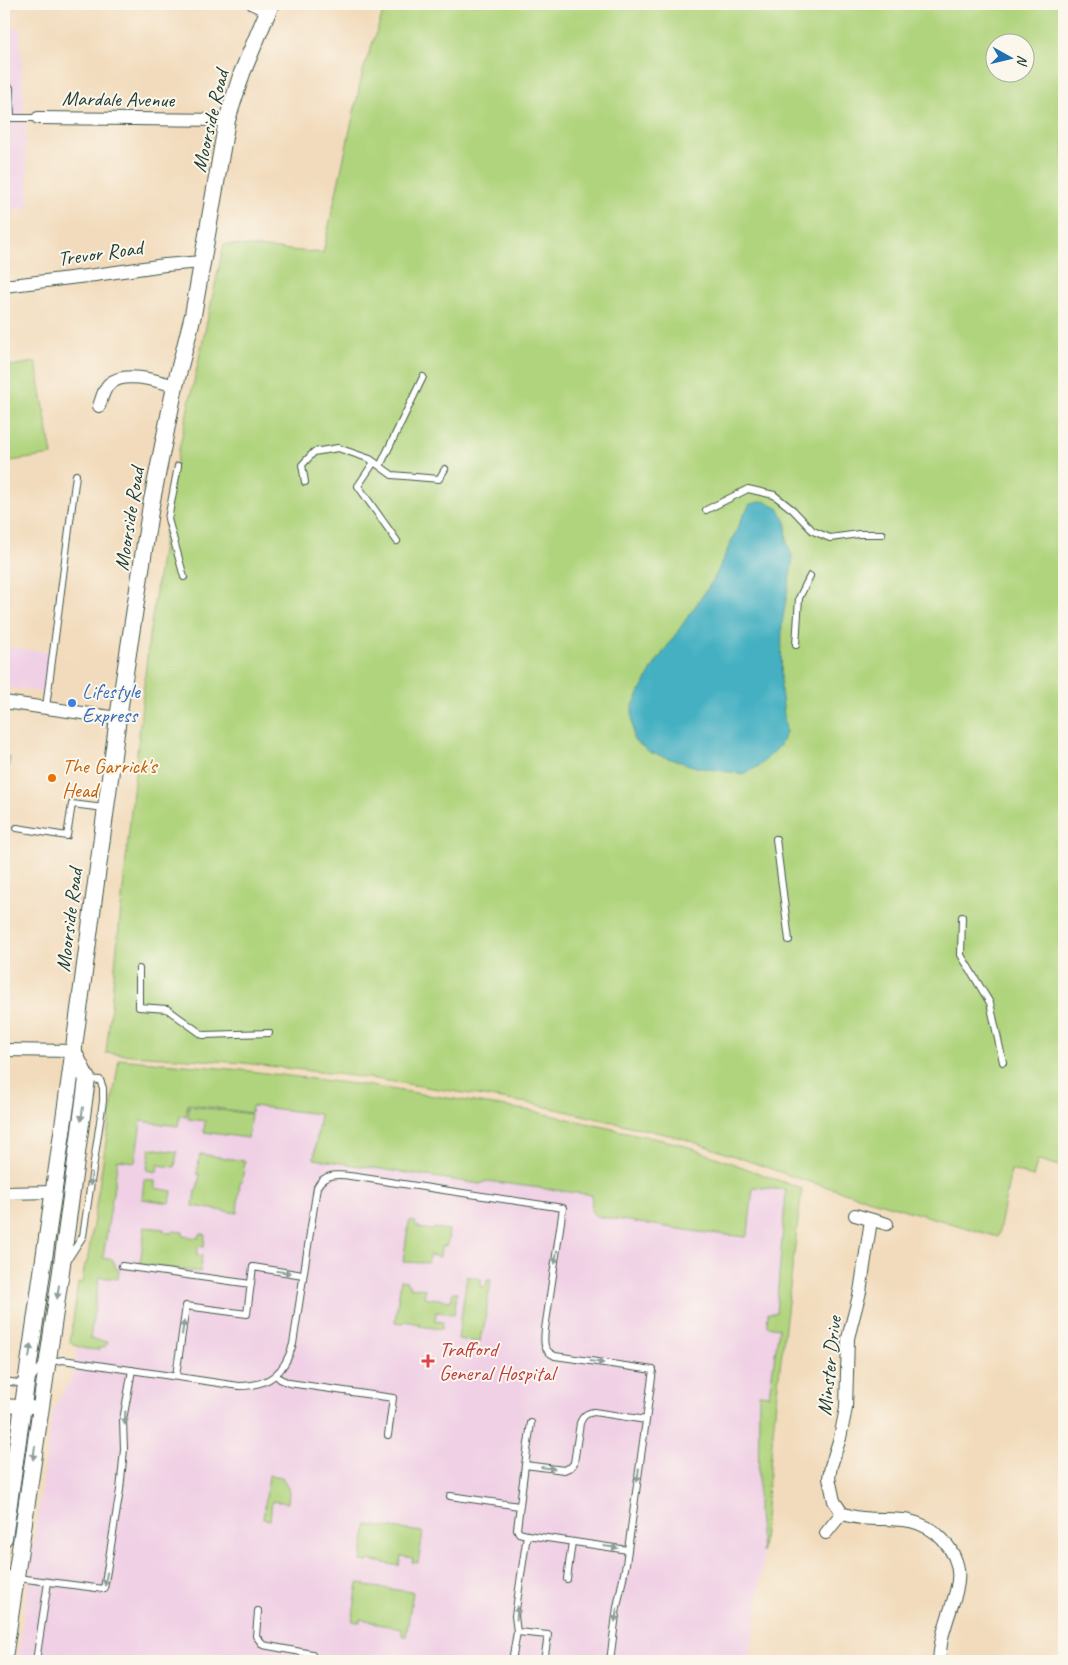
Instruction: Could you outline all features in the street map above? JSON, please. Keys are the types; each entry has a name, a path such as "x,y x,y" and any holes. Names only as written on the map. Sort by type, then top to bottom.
{"street":[{"name":"Moorside Road","path":"4,1538 74,1051 105,808 151,505 175,386 192,315 227,120 264,6"},
{"name":"Mardale Avenue","path":"38,118 227,120"},
{"name":"Trevor Road","path":"4,286 96,275 165,264 202,262"},
{"path":"99,406 104,391 110,383 121,379 137,377 175,386"},
{"path":"4,702 118,718"},
{"path":"4,1050 74,1051 87,1079 48,1362 4,1658"},
{"path":"4,1193 72,1193"},
{"path":"855,1216 887,1224"},
{"name":"Minster Drive","path":"842,1513 834,1501 829,1478 846,1408 848,1338 860,1292 871,1220"},
{"path":"4,1405 41,1408"},
{"path":"826,1533 842,1513 854,1517 909,1521 920,1524 938,1535 947,1544 954,1555 959,1581 941,1643 939,1661"}],"lane":[{"path":"4,88 10,88 11,118 38,118"},
{"path":"380,466 424,376"},
{"path":"304,482 302,465 314,452 338,448 374,462 392,475 439,479 445,469"},
{"path":"374,462 358,486 397,541"},
{"path":"178,466 168,519 184,577"},
{"path":"46,707 76,475"},
{"path":"706,510 748,489 774,494 813,531 830,538 859,534 882,534"},
{"path":"796,645 799,598 810,576"},
{"path":"17,828 67,836 72,804 105,808"},
{"path":"776,839 789,940"},
{"path":"962,917 961,955 990,1003 1003,1062"},
{"path":"139,969 140,1007 167,1009 203,1035 269,1033"},
{"path":"61,1270 83,1236 103,1102 103,1088 100,1080 87,1079"},
{"path":"4,1381 26,1384 32,1379 40,1366 48,1362 63,1360 212,1383 249,1386 259,1384 276,1375 286,1365 294,1344 317,1187 324,1178 330,1175 351,1176 563,1208 545,1329 545,1348 555,1356 653,1370 628,1550 617,1607 610,1661"},
{"path":"122,1266 251,1284"},
{"path":"176,1376 186,1306 247,1314 253,1267 304,1275"},
{"path":"16,1577 104,1589 121,1481 125,1441 124,1420 132,1370"},
{"path":"276,1375 289,1383 393,1398 388,1434"},
{"path":"526,1465 564,1470 571,1467 574,1463 580,1423 582,1417 587,1413 594,1412 646,1420"},
{"path":"531,1423 517,1529 519,1533 527,1536 628,1550"},
{"path":"450,1496 520,1506"},
{"path":"512,1661 517,1632 515,1616 527,1536"},
{"path":"567,1579 572,1542"},
{"path":"36,1661 48,1582"},
{"path":"258,1611 256,1636 263,1645 312,1654 311,1661"},
{"path":"517,1632 548,1636 544,1661"}],"shaded area":[{"path":"20,27 29,208 4,210 4,29"},
{"path":"4,647 49,652 44,692 4,687"},
{"name":"Trafford General Hospital","path":"119,1059 241,1070 370,1086 532,1111 680,1144 802,1189 776,1400 763,1534 763,1562 750,1661 17,1661 53,1410 73,1375 77,1347 70,1342 78,1283 82,1283 85,1264 87,1263"}],"green space":[{"path":"386,4 1064,4 1064,972 1062,1043 1064,1167 1038,1160 1033,1177 1011,1170 998,1237 803,1180 682,1138 534,1104 369,1078 244,1063 106,1053 149,637 173,477 224,244 323,253 363,71"},
{"path":"36,362 52,455 4,462 4,367"},
{"path":"4,757 10,757 4,794"},
{"path":"119,1059 241,1070 370,1086 532,1111 680,1144 802,1189 776,1400 762,1552 758,1514 759,1394 769,1395 779,1328 767,1326 768,1313 776,1313 786,1190 753,1187 748,1234 746,1237 699,1232 596,1216 591,1211 592,1195 487,1181 480,1184 314,1159 320,1114 252,1106 251,1113 188,1104 186,1116 180,1116 178,1126 141,1121 135,1162 118,1160 103,1258 113,1260 116,1268 119,1270 118,1279 99,1277 90,1339 108,1342 99,1349 85,1349 70,1342 78,1283 82,1283 85,1264 87,1263"},
{"path":"189,1106 251,1114 248,1138 204,1132 205,1121 188,1119"},
{"path":"150,1148 177,1152 175,1167 158,1165 157,1172 147,1170"},
{"path":"200,1154 245,1161 242,1181 240,1182 237,1213 193,1206 200,1174 197,1174"},
{"path":"144,1179 155,1181 155,1188 172,1191 170,1203 142,1199"},
{"path":"409,1221 416,1222 415,1226 419,1226 419,1228 449,1230 447,1246 441,1246 440,1257 429,1255 428,1263 403,1262"},
{"path":"145,1227 164,1229 164,1232 183,1232 183,1236 199,1238 200,1234 205,1234 204,1247 198,1246 197,1255 202,1256 200,1272 140,1264"},
{"path":"467,1276 481,1279 481,1286 486,1287 487,1280 491,1280 480,1342 458,1339"},
{"path":"401,1280 407,1281 406,1284 410,1285 410,1287 425,1289 424,1297 451,1301 453,1292 457,1292 454,1314 436,1312 435,1321 443,1322 442,1329 419,1326 420,1324 405,1321 404,1323 395,1322"},
{"path":"269,1475 282,1477 289,1491 288,1503 272,1501 270,1520 263,1519"},
{"path":"367,1525 423,1532 418,1563 412,1562 413,1558 401,1556 399,1566 369,1560 368,1562 361,1561"},
{"path":"358,1583 365,1584 365,1586 413,1592 406,1636 402,1636 402,1628 376,1624 376,1622 360,1619 360,1622 352,1621"}],"water":[{"path":"764,501 779,509 786,522 787,543 793,559 782,624 781,689 786,732 779,747 759,766 743,774 696,767 649,752 633,739 632,707 653,667 714,579 750,504"}],"place":[{"name":"Lifestyle Express","path":"72,703"},
{"name":"The Garrick's Head","path":"52,778"},
{"name":"Trafford General Hospital","path":"428,1361"}]}
